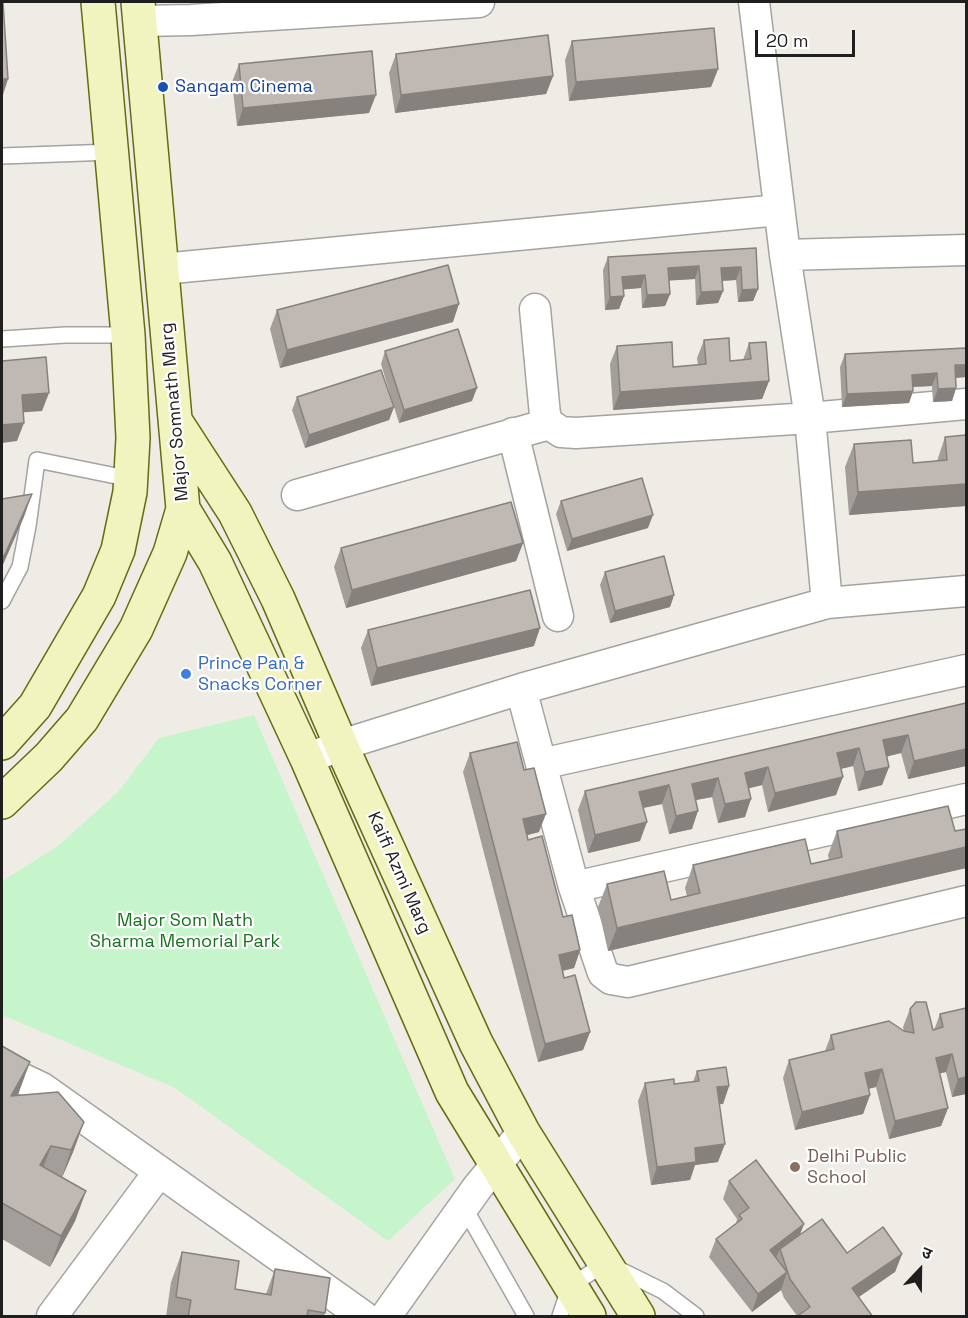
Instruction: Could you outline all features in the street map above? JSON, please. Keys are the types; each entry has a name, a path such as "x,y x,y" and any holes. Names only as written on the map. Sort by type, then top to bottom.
{"street":[{"path":"2,742 35,706 99,596 118,550 130,492 134,438 128,335 98,2"},
{"path":"139,11 192,20 479,2"},
{"path":"754,2 785,255 810,418 827,603"},
{"name":"Major Somnath Marg","path":"2,802 49,757 82,719 136,629 170,553 183,509 139,11"},
{"path":"162,269 779,210"},
{"path":"785,255 966,250"},
{"path":"535,309 545,415 549,424 561,432 576,433 810,418 966,404"},
{"name":"Kaifi Azmi Marg","path":"176,422 235,513 278,599 341,745 476,1043 523,1132 638,1317"},
{"path":"297,495 549,424"},
{"path":"513,434 558,616"},
{"path":"183,509 215,562 307,759 452,1092 589,1317"},
{"path":"307,759 341,745 521,688 827,603 966,591"},
{"path":"541,764 966,670"},
{"path":"521,688 574,887 603,973 611,979 628,982 966,902"},
{"path":"574,887 966,799"},
{"path":"2,1069 42,1088 363,1317"},
{"path":"386,1317 464,1207 523,1132"},
{"path":"52,1317 159,1172"}],"lane":[{"path":"2,156 112,152"},
{"path":"2,339 65,335 128,335"},
{"path":"2,601 20,567 37,460 131,478"},
{"path":"464,1207 526,1317"},
{"path":"560,1317 570,1286 606,1263 663,1292 696,1317"}],"green space":[{"name":"Major Som Nath Sharma Memorial Park","path":"254,715 455,1179 388,1241 175,1088 2,1015 2,881 58,846 118,792 159,738"}],"building":[{"path":"3,2 8,79 2,79"},
{"path":"714,28 718,69 576,82 572,41"},
{"path":"548,35 553,76 401,95 396,54"},
{"path":"372,51 376,95 243,108 239,64"},
{"path":"756,248 758,289 742,290 741,267 721,268 723,291 701,292 699,266 668,268 670,294 647,295 645,275 622,277 624,296 610,297 608,257"},
{"path":"448,265 459,304 287,350 277,310"},
{"path":"458,329 477,388 404,410 385,351"},
{"path":"729,338 730,361 751,359 749,343 766,342 769,381 620,392 617,346 672,342 673,367 706,364 704,340"},
{"path":"966,348 966,365 955,365 956,388 938,389 937,373 912,375 913,391 847,394 845,354"},
{"path":"46,357 49,393 22,395 24,423 2,425 2,361"},
{"path":"381,370 394,407 309,435 297,397"},
{"path":"966,435 966,484 858,492 854,444 911,440 913,463 947,460 945,437"},
{"path":"642,478 653,515 572,539 561,501"},
{"path":"32,494 6,552 2,559 2,499"},
{"path":"511,502 523,543 352,590 341,548"},
{"path":"664,556 674,595 615,611 605,572"},
{"path":"530,590 540,628 377,668 368,630"},
{"path":"966,703 966,749 914,761 908,735 883,740 889,767 865,772 859,748 837,753 843,777 775,793 768,767 745,773 751,799 725,804 718,778 692,784 698,811 676,816 669,785 639,792 647,822 595,835 585,791"},
{"path":"517,742 524,770 534,768 546,814 523,819 528,840 542,836 563,917 572,915 580,950 559,955 564,978 575,975 590,1032 545,1044 470,753"},
{"path":"948,806 955,831 966,829 966,847 617,928 607,884 664,871 671,900 700,893 693,865 805,839 811,864 842,857 837,831"},
{"path":"916,1002 926,1002 933,1030 943,1027 940,1014 966,1008 966,1077 958,1079 952,1054 936,1058 948,1108 895,1121 882,1069 865,1073 870,1095 802,1112 789,1060 834,1049 831,1035 889,1021 904,1031 914,1033 910,1009"},
{"path":"2,1046 30,1062 11,1096 58,1092 84,1122 71,1150 51,1146 40,1165 86,1191 61,1236 2,1203"},
{"path":"726,1067 729,1086 717,1087 725,1144 695,1148 696,1162 657,1167 645,1083 674,1079 674,1084 699,1081 697,1071"},
{"path":"756,1160 804,1224 770,1250 787,1272 758,1294 716,1239 742,1219 739,1215 749,1208 729,1181"},
{"path":"822,1219 847,1253 883,1227 902,1254 852,1288 873,1317 796,1317 810,1307 790,1279 780,1249"},
{"path":"182,1252 239,1261 235,1289 271,1295 275,1269 330,1278 325,1313 308,1310 307,1317 188,1317 191,1300 176,1297"}],"place":[{"name":"Sangam Cinema","path":"163,87"},
{"name":"Prince Pan & Snacks Corner","path":"186,674"},
{"name":"Delhi Public School","path":"795,1167"}]}
